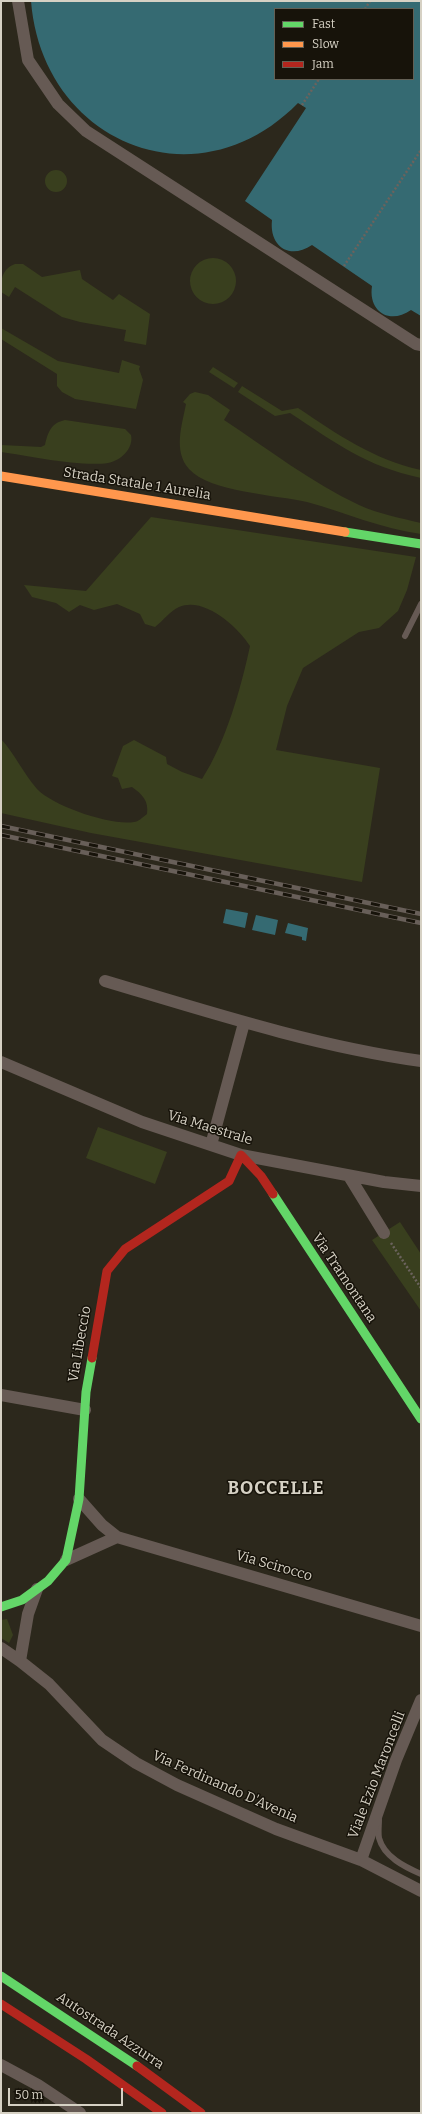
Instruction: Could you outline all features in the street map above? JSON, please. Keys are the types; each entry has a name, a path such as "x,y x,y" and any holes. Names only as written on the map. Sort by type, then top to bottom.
{"main road":[{"name":"Strada Statale 1 Aurelia","path":"1,476 421,544"},
{"name":"Via Libeccio","path":"1,1607 22,1600 48,1582 66,1560 79,1500 86,1392 107,1271 125,1249 230,1181 241,1155"},
{"name":"Via Tramontana","path":"241,1155 261,1176 421,1419"},
{"name":"Autostrada Azzurra","path":"1,1976 131,2061 201,2113"},
{"path":"1,2004 86,2059 162,2113"},
{"path":"92,2024 131,2061"}],"street":[{"path":"18,1 28,60 58,104 86,131 409,340 421,345"},
{"path":"106,981 244,1022 380,1055 421,1061"},
{"path":"211,1144 244,1022"},
{"name":"Via Maestrale","path":"1,1062 142,1122 241,1155 349,1176 421,1186"},
{"path":"349,1176 384,1233"},
{"path":"1,1394 85,1410"},
{"name":"Via Scirocco","path":"79,1500 102,1525 117,1537 260,1577 421,1626"},
{"path":"66,1560 117,1537"},
{"path":"20,1661 28,1614 37,1589"},
{"name":"Via Ferdinando D'Avenia","path":"1,1648 49,1684 102,1740 136,1763 177,1785 276,1829 361,1860 421,1891"},
{"name":"Viale Ezio Maroncelli","path":"361,1860 421,1700"},
{"path":"1,2065 38,2085 80,2113"}],"lane":[{"path":"405,636 421,604"},
{"path":"379,1809 379,1838 384,1850 396,1861 421,1874"}],"path":[{"path":"302,105 318,80"},
{"path":"344,266 421,150"},
{"path":"384,1233 421,1288"}],"green space":[{"path":"56,170 64,173 67,181 64,189 56,192 48,189 45,181 48,173"},
{"path":"218,258 222,259 232,268 235,272 235,290 226,300 218,304 208,304 200,300 191,290 190,276 194,268 204,259"},
{"path":"15,264 23,264 42,277 80,270 82,279 113,300 119,294 150,314 146,345 124,341 126,330 80,322 62,317 15,287 9,297 1,292 1,283 3,275 7,269"},
{"path":"1,328 58,361 119,373 122,360 140,366 139,369 143,380 136,409 75,399 62,392 57,386 57,374 1,339"},
{"path":"213,367 238,383 234,388 209,372"},
{"path":"242,386 282,411 298,408 356,445 387,460 421,470 421,478 383,467 367,460 337,444 290,413 275,416 238,392"},
{"path":"195,392 208,395 230,410 224,420 324,487 374,511 421,523 421,534 406,532 307,502 227,488 199,477 189,469 184,462 180,446 181,429 186,404 183,402 190,394"},
{"path":"65,420 125,429 131,435 130,445 125,454 117,460 97,464 84,464 1,452 1,445 41,447 45,445 47,436 53,426 60,421"},
{"path":"151,517 416,557 407,590 398,611 379,628 359,632 303,668 287,706 276,750 380,768 362,882 91,833 1,813 1,739 11,751 32,783 45,795 69,808 97,818 111,821 136,822 147,814 147,805 142,795 132,787 122,789 118,778 112,776 123,746 134,740 166,757 167,764 182,772 202,779 211,764 232,714 250,646 245,638 229,622 209,609 189,605 179,607 155,627 145,624 140,614 117,604 94,610 80,605 69,612 56,603 32,597 24,585 86,591"},
{"path":"98,1127 167,1152 155,1184 86,1158"},
{"path":"400,1222 421,1254 421,1311 372,1240"},
{"path":"7,1619 13,1635 9,1643 1,1638 1,1620"}],"water":[{"path":"31,1 421,1 421,316 411,310 395,316 388,316 382,313 373,303 372,286 312,245 296,251 289,251 283,248 278,244 274,237 272,220 245,201 306,108 298,103 258,134 215,151 172,154 130,144 93,123 63,91 41,50"},
{"path":"226,909 248,913 245,928 223,923"},
{"path":"256,915 278,920 275,935 252,930"},
{"path":"288,923 308,928 306,941 302,940 302,937 285,933"}],"railway":[{"path":"1,826 421,914"},
{"path":"1,835 421,923"}],"traffic: fast":[{"path":"345,532 421,544"},
{"path":"273,1194 421,1419"},
{"path":"1,1607 22,1600 48,1581 66,1560 79,1499 86,1392 92,1358"},
{"path":"1,1976 137,2066"}],"traffic: slow":[{"path":"1,476 345,532"}],"traffic: jam":[{"path":"92,1358 107,1271 125,1249 229,1181 241,1155 261,1176 273,1194"},
{"path":"1,2004 86,2059 162,2113"},
{"path":"137,2066 201,2113"}],"district":[{"name":"BOCCELLE","path":"276,1489"}]}
